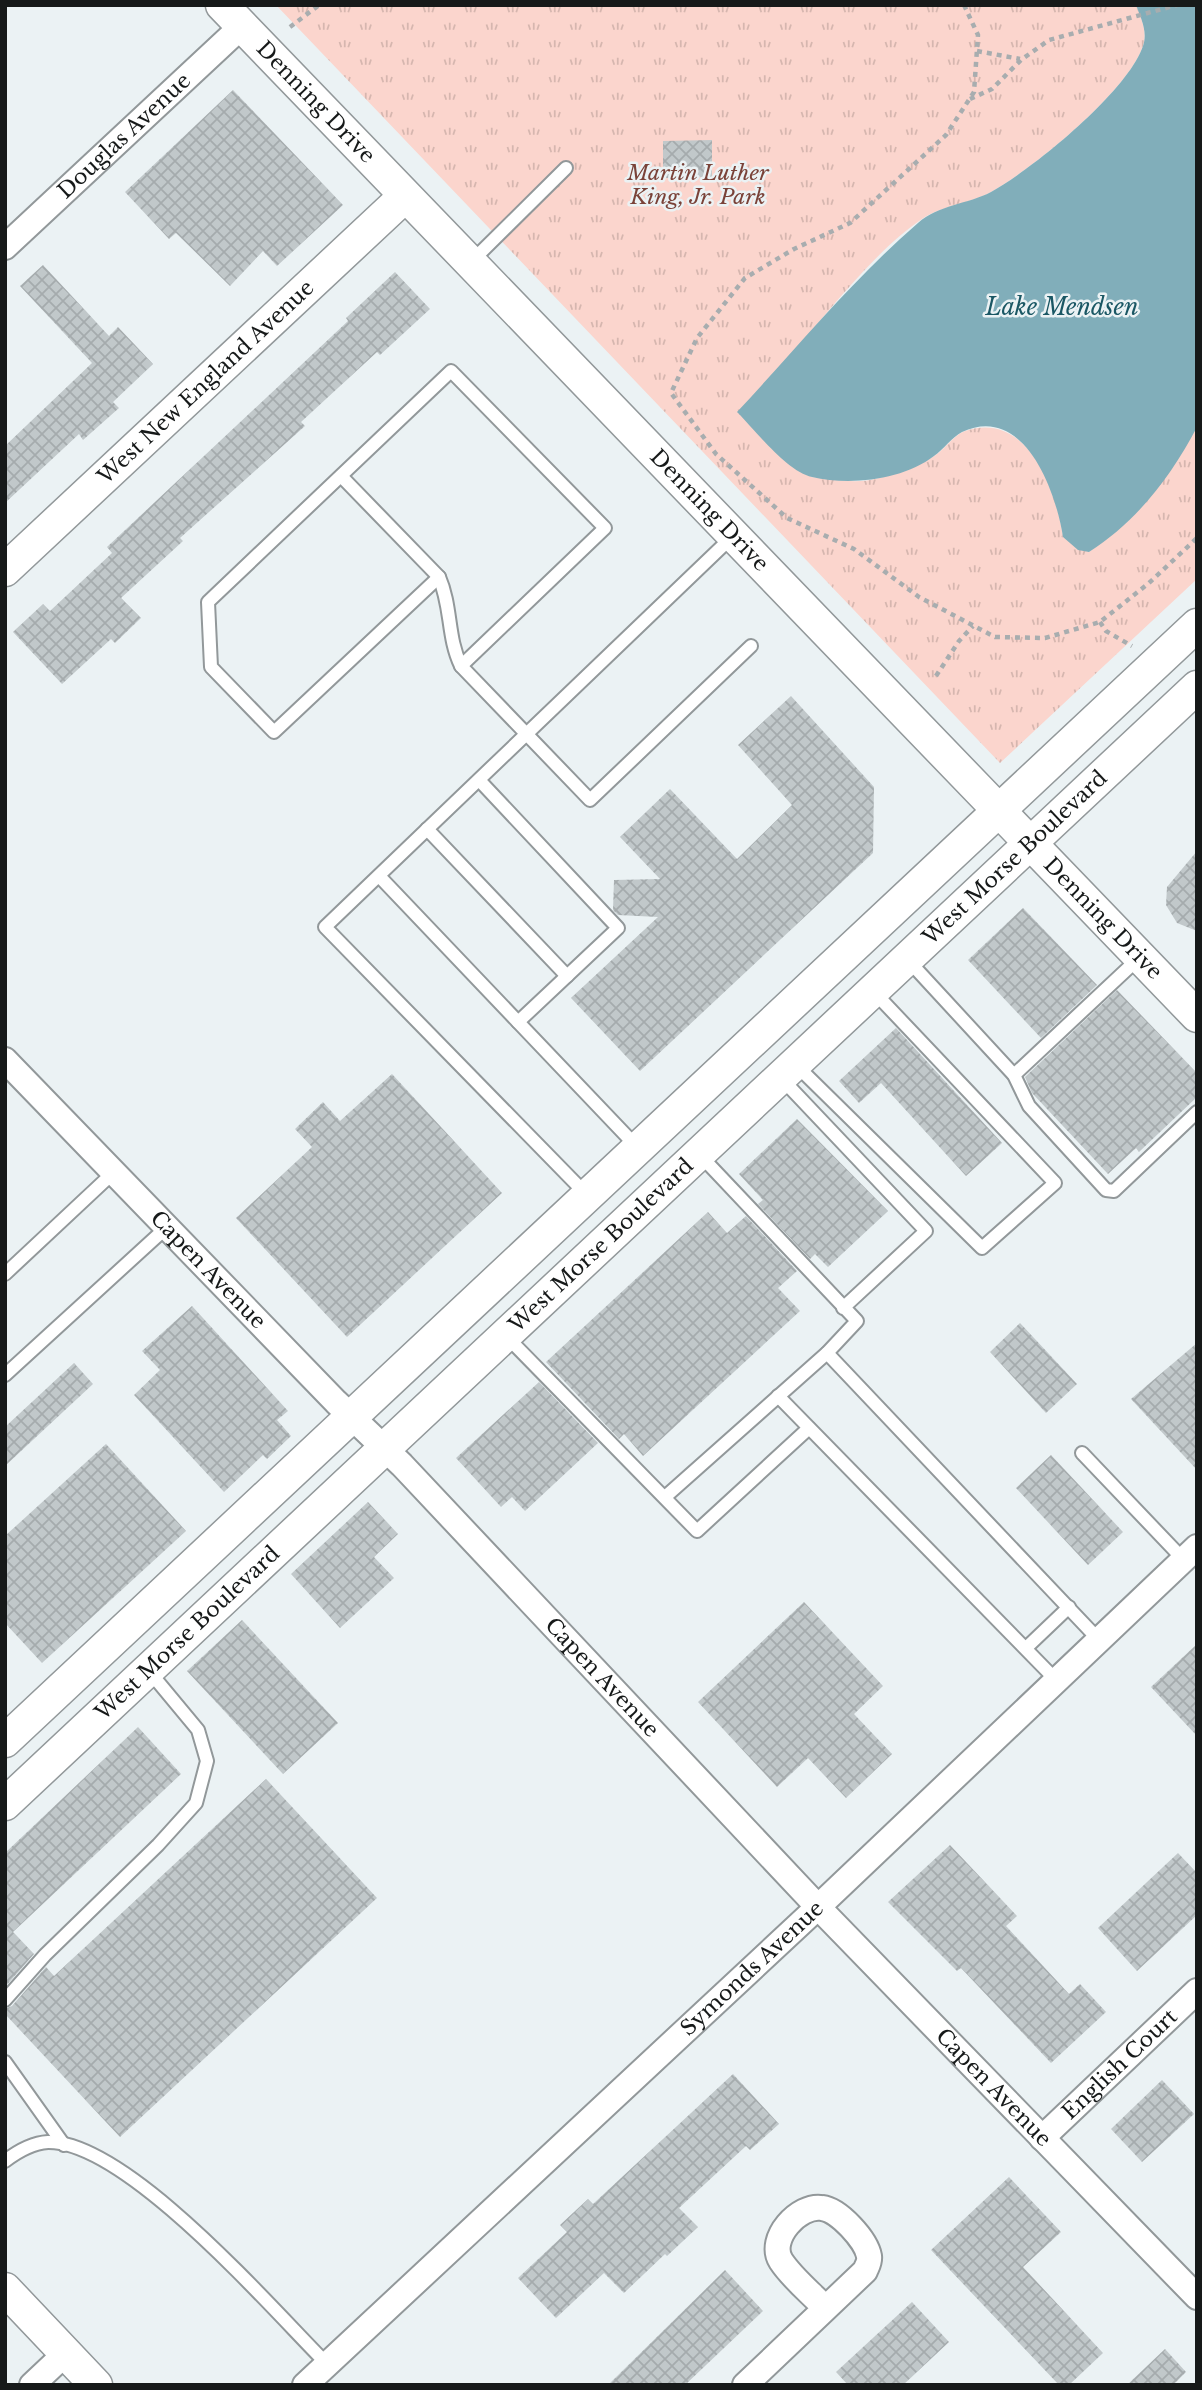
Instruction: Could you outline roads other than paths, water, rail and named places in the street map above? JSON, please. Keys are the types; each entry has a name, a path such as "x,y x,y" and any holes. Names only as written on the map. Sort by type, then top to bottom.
{"street":[{"name":"Denning Drive","path":"232,16 1197,1016"},
{"name":"Douglas Avenue","path":"5,247 232,16"},
{"name":"West New England Avenue","path":"5,570 405,196"},
{"path":"5,1741 1197,625"},
{"name":"West Morse Boulevard","path":"5,1804 1197,687"},
{"name":"Capen Avenue","path":"5,1060 385,1449 818,1907 1197,2297"},
{"name":"Symonds Avenue","path":"304,2385 818,1907 1190,1554"},
{"name":"English Court","path":"1042,2138 1197,1991"},
{"path":"5,2288 96,2385"},
{"path":"745,2385 825,2308"},
{"path":"32,2385 66,2353"}],"lane":[{"path":"470,263 566,168"},
{"path":"439,577 274,732 211,667 208,603 452,371 605,528 461,666"},
{"path":"341,476 439,577 448,598 452,648 461,666 590,800 751,646"},
{"path":"588,1196 325,927 733,536"},
{"path":"479,780 618,928 518,1022"},
{"path":"428,829 566,976"},
{"path":"379,876 638,1148"},
{"path":"1014,1075 1140,957"},
{"path":"907,959 1014,1075 1029,1105 1106,1190 1114,1191 1197,1112"},
{"path":"788,1071 982,1248 1055,1183 873,991"},
{"path":"788,1071 926,1231 843,1308"},
{"path":"664,1497 827,1353 857,1321 699,1154"},
{"path":"5,1274 114,1172"},
{"path":"5,1374 167,1227"},
{"path":"506,1336 697,1531 809,1428"},
{"path":"827,1353 1099,1640"},
{"path":"778,1396 1057,1681"},
{"path":"1082,1453 1190,1554"},
{"path":"1026,1648 1069,1607"},
{"path":"5,2000 45,1955 158,1845 196,1803 208,1761 198,1731 148,1671"},
{"path":"5,2062 64,2145"},
{"path":"5,2161 21,2148 48,2142 79,2148 129,2175 162,2200 327,2364"}],"water":[{"name":"Lake Mendsen","path":"1136,5 1197,5 1197,427 1164,481 1122,527 1089,552 1078,550 1063,537 1053,497 1033,456 1019,440 1003,430 984,426 962,432 921,464 892,476 876,479 827,480 802,474 792,467 737,412 848,291 918,223 935,212 982,196 1009,181 1054,148 1099,106 1119,85 1143,46 1144,30"}],"park label":[{"name":"Martin Luther King, Jr. Park","path":"698,185"}]}
